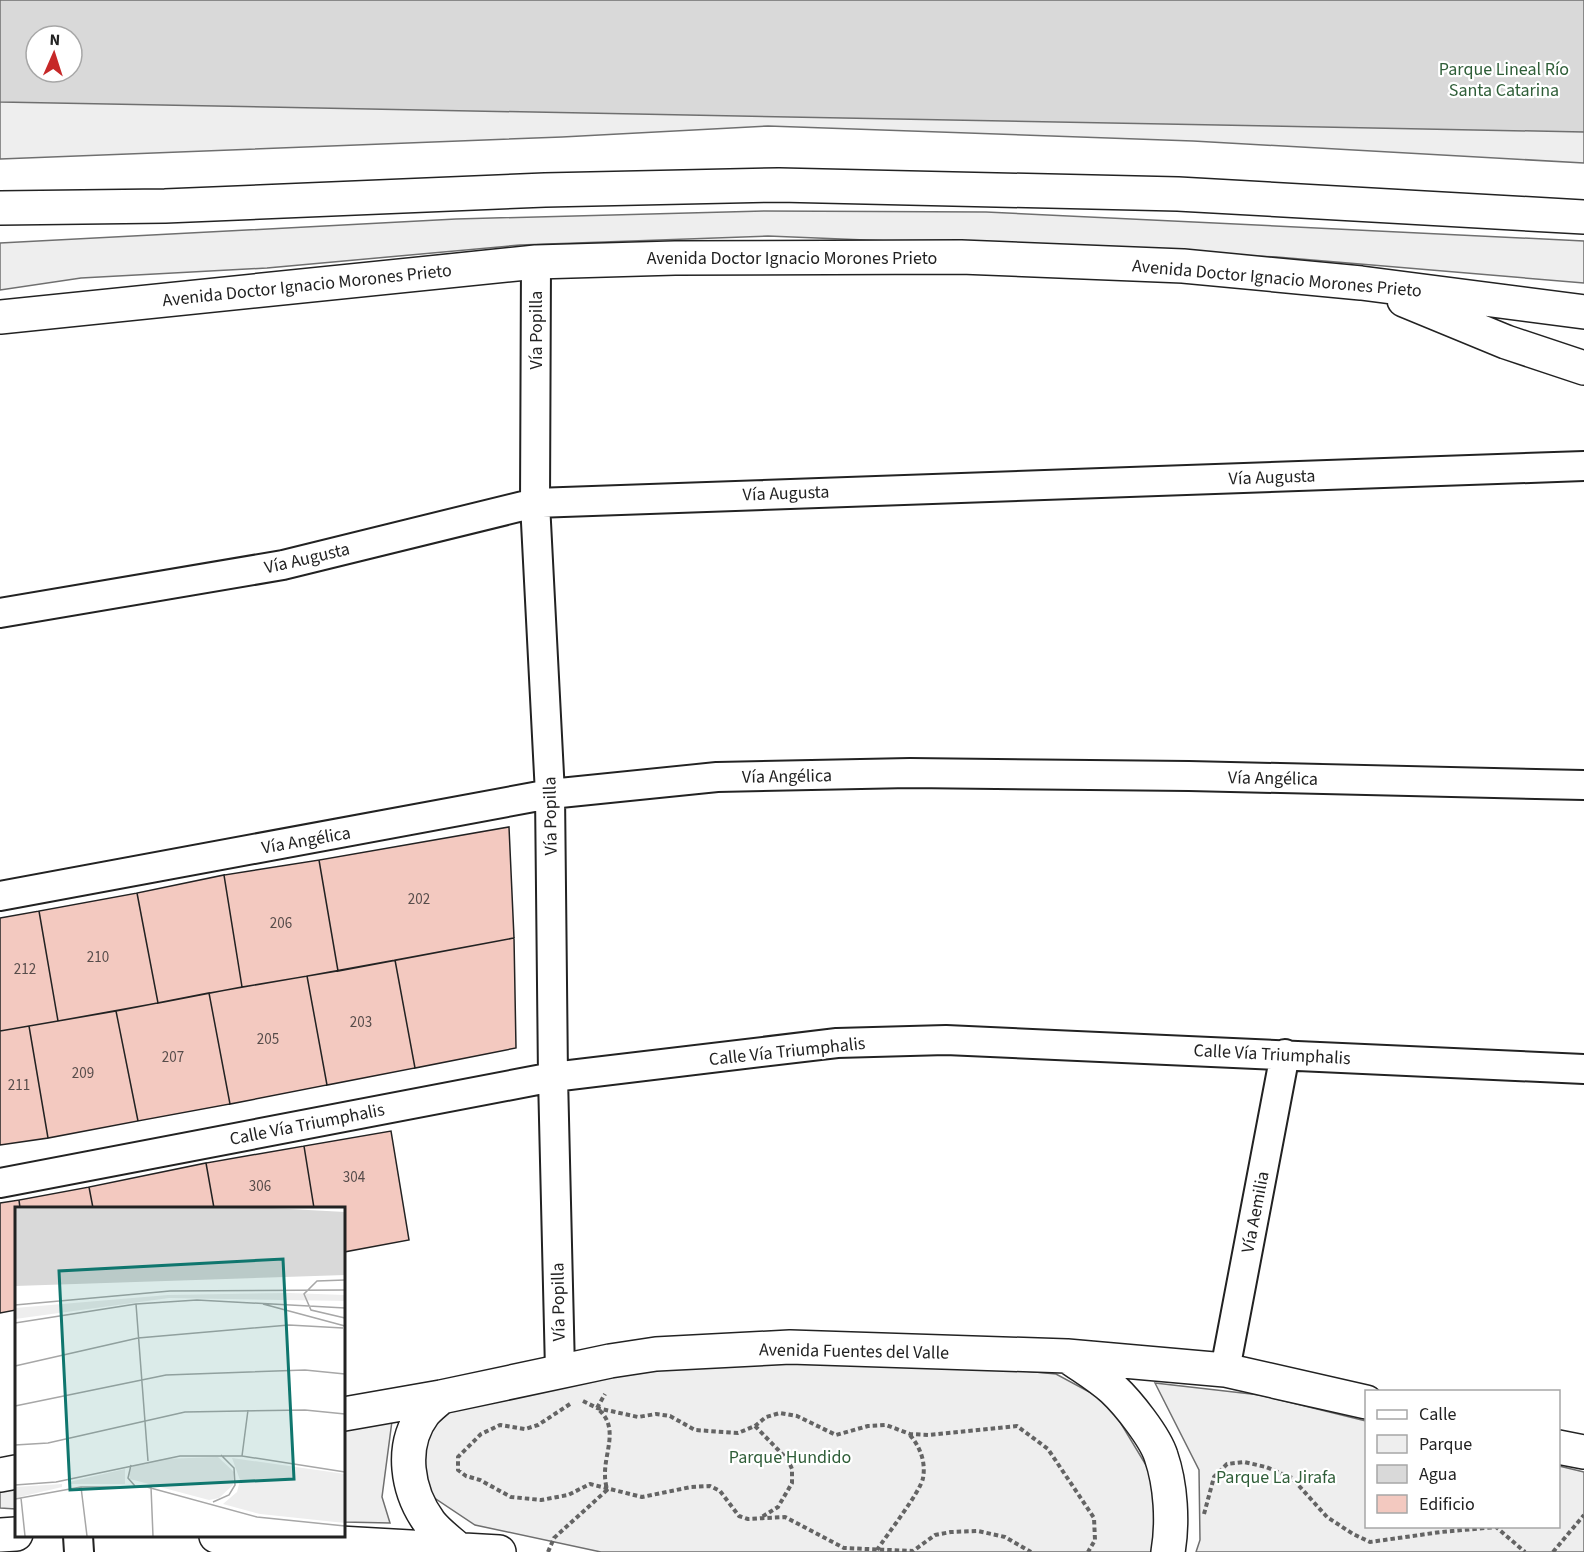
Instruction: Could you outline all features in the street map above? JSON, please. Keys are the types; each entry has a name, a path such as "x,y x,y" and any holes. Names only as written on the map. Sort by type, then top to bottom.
{"main road":[{"path":"0,208 165,206 545,190 779,185 1178,194 1584,217"},
{"name":"Avenida Doctor Ignacio Morones Prieto","path":"0,316 536,262 687,258 961,257 1183,266 1361,283 1584,312"},
{"path":"1361,283 1506,342 1584,368"},
{"name":"Avenida Fuentes del Valle","path":"345,1414 441,1397 560,1370 656,1354 790,1347 1067,1356 1225,1370 1365,1402"},
{"path":"1067,1356 1114,1390 1140,1419 1161,1455 1170,1504 1168,1552"},
{"path":"441,1397 424,1413 413,1434 409,1458 411,1486 418,1504 431,1525 458,1549"},
{"path":"1560,1447 1584,1452"},
{"path":"0,1475 15,1472"},
{"path":"0,1535 15,1534"},
{"path":"235,1537 498,1552"}],"street":[{"name":"Vía Popilla","path":"536,262 535,503 550,795 552,1077 560,1370"},
{"name":"Vía Augusta","path":"0,613 283,565 535,503 1584,466"},
{"name":"Vía Angélica","path":"0,896 550,795 717,777 910,773 1189,776 1584,785"},
{"name":"Calle Vía Triumphalis","path":"0,1183 552,1077 837,1043 946,1040 1584,1069"},
{"name":"Vía Aemilia","path":"1225,1370 1285,1054"}],"path":[{"path":"607,1490 604,1476 610,1426 604,1414 585,1401 569,1404 538,1425 525,1429 500,1425 482,1434 458,1457 458,1470 511,1497 541,1500 568,1495 590,1484 607,1490 642,1497 691,1487 710,1486 720,1491 739,1516 748,1519 785,1517 844,1548 913,1551 935,1535 978,1531 1005,1537 1030,1552"},
{"path":"596,1407 638,1417 656,1414 670,1416 695,1430 738,1433 755,1426 766,1417 780,1413 797,1416 836,1435 868,1426 886,1425 907,1432 928,1435 1017,1426 1048,1449 1094,1518 1095,1540 1088,1552"},
{"path":"755,1426 788,1460 792,1469 792,1483 778,1507 759,1519"},
{"path":"877,1551 923,1480 923,1462 917,1443 907,1432"},
{"path":"1203,1518 1214,1477 1227,1464 1244,1462 1266,1467 1292,1478 1327,1517 1370,1542 1485,1528"},
{"path":"548,1552 554,1538 607,1490"},
{"path":"1553,1552 1584,1515"},
{"path":"1497,1528 1525,1552"}],"green space":[{"name":"Parque Lineal Río Santa Catarina","path":"0,0 1584,0 1584,163 1193,141 768,126 562,137 0,159"},
{"path":"764,211 986,212 1584,241 1584,283 1277,257 768,236 520,245 267,268 81,278 0,290 0,243 456,219"},
{"name":"Parque Hundido","path":"655,1362 939,1363 1056,1374 1108,1402 1158,1485 1153,1552 601,1552 475,1525 430,1495 422,1469 424,1433 459,1405"},
{"name":"Parque La Jirafa","path":"1155,1383 1260,1395 1365,1421 1365,1528 1560,1528 1560,1466 1584,1472 1584,1552 1196,1552 1200,1540 1199,1470"},
{"path":"392,1421 382,1497 390,1523 345,1522 345,1430"},
{"path":"15,1488 15,1509 0,1508 0,1491"}],"water":[{"name":"Parque Lineal Río Santa Catarina","path":"0,0 1584,0 1584,132 0,102"}],"building":[{"path":"509,827 514,938 338,971 319,860"},
{"path":"319,860 338,971 242,987 224,875"},
{"path":"224,875 242,987 158,1003 137,893"},
{"path":"137,893 158,1003 58,1021 39,911"},
{"path":"39,911 58,1021 0,1031 0,918"},
{"path":"514,938 516,1048 415,1068 395,960"},
{"path":"395,960 415,1068 327,1085 307,976"},
{"path":"307,976 327,1085 230,1104 209,993"},
{"path":"209,993 230,1104 138,1121 116,1011"},
{"path":"116,1011 138,1121 48,1138 29,1026"},
{"path":"29,1026 48,1138 0,1145 0,1031"},
{"path":"391,1131 409,1240 345,1252 345,1207 314,1207 304,1146"},
{"path":"304,1146 314,1207 214,1207 206,1163"},
{"path":"206,1163 214,1207 93,1207 89,1187"},
{"path":"89,1187 93,1207 20,1207 19,1200"},
{"path":"19,1200 20,1207 15,1207 15,1310 0,1313 0,1203"}]}
